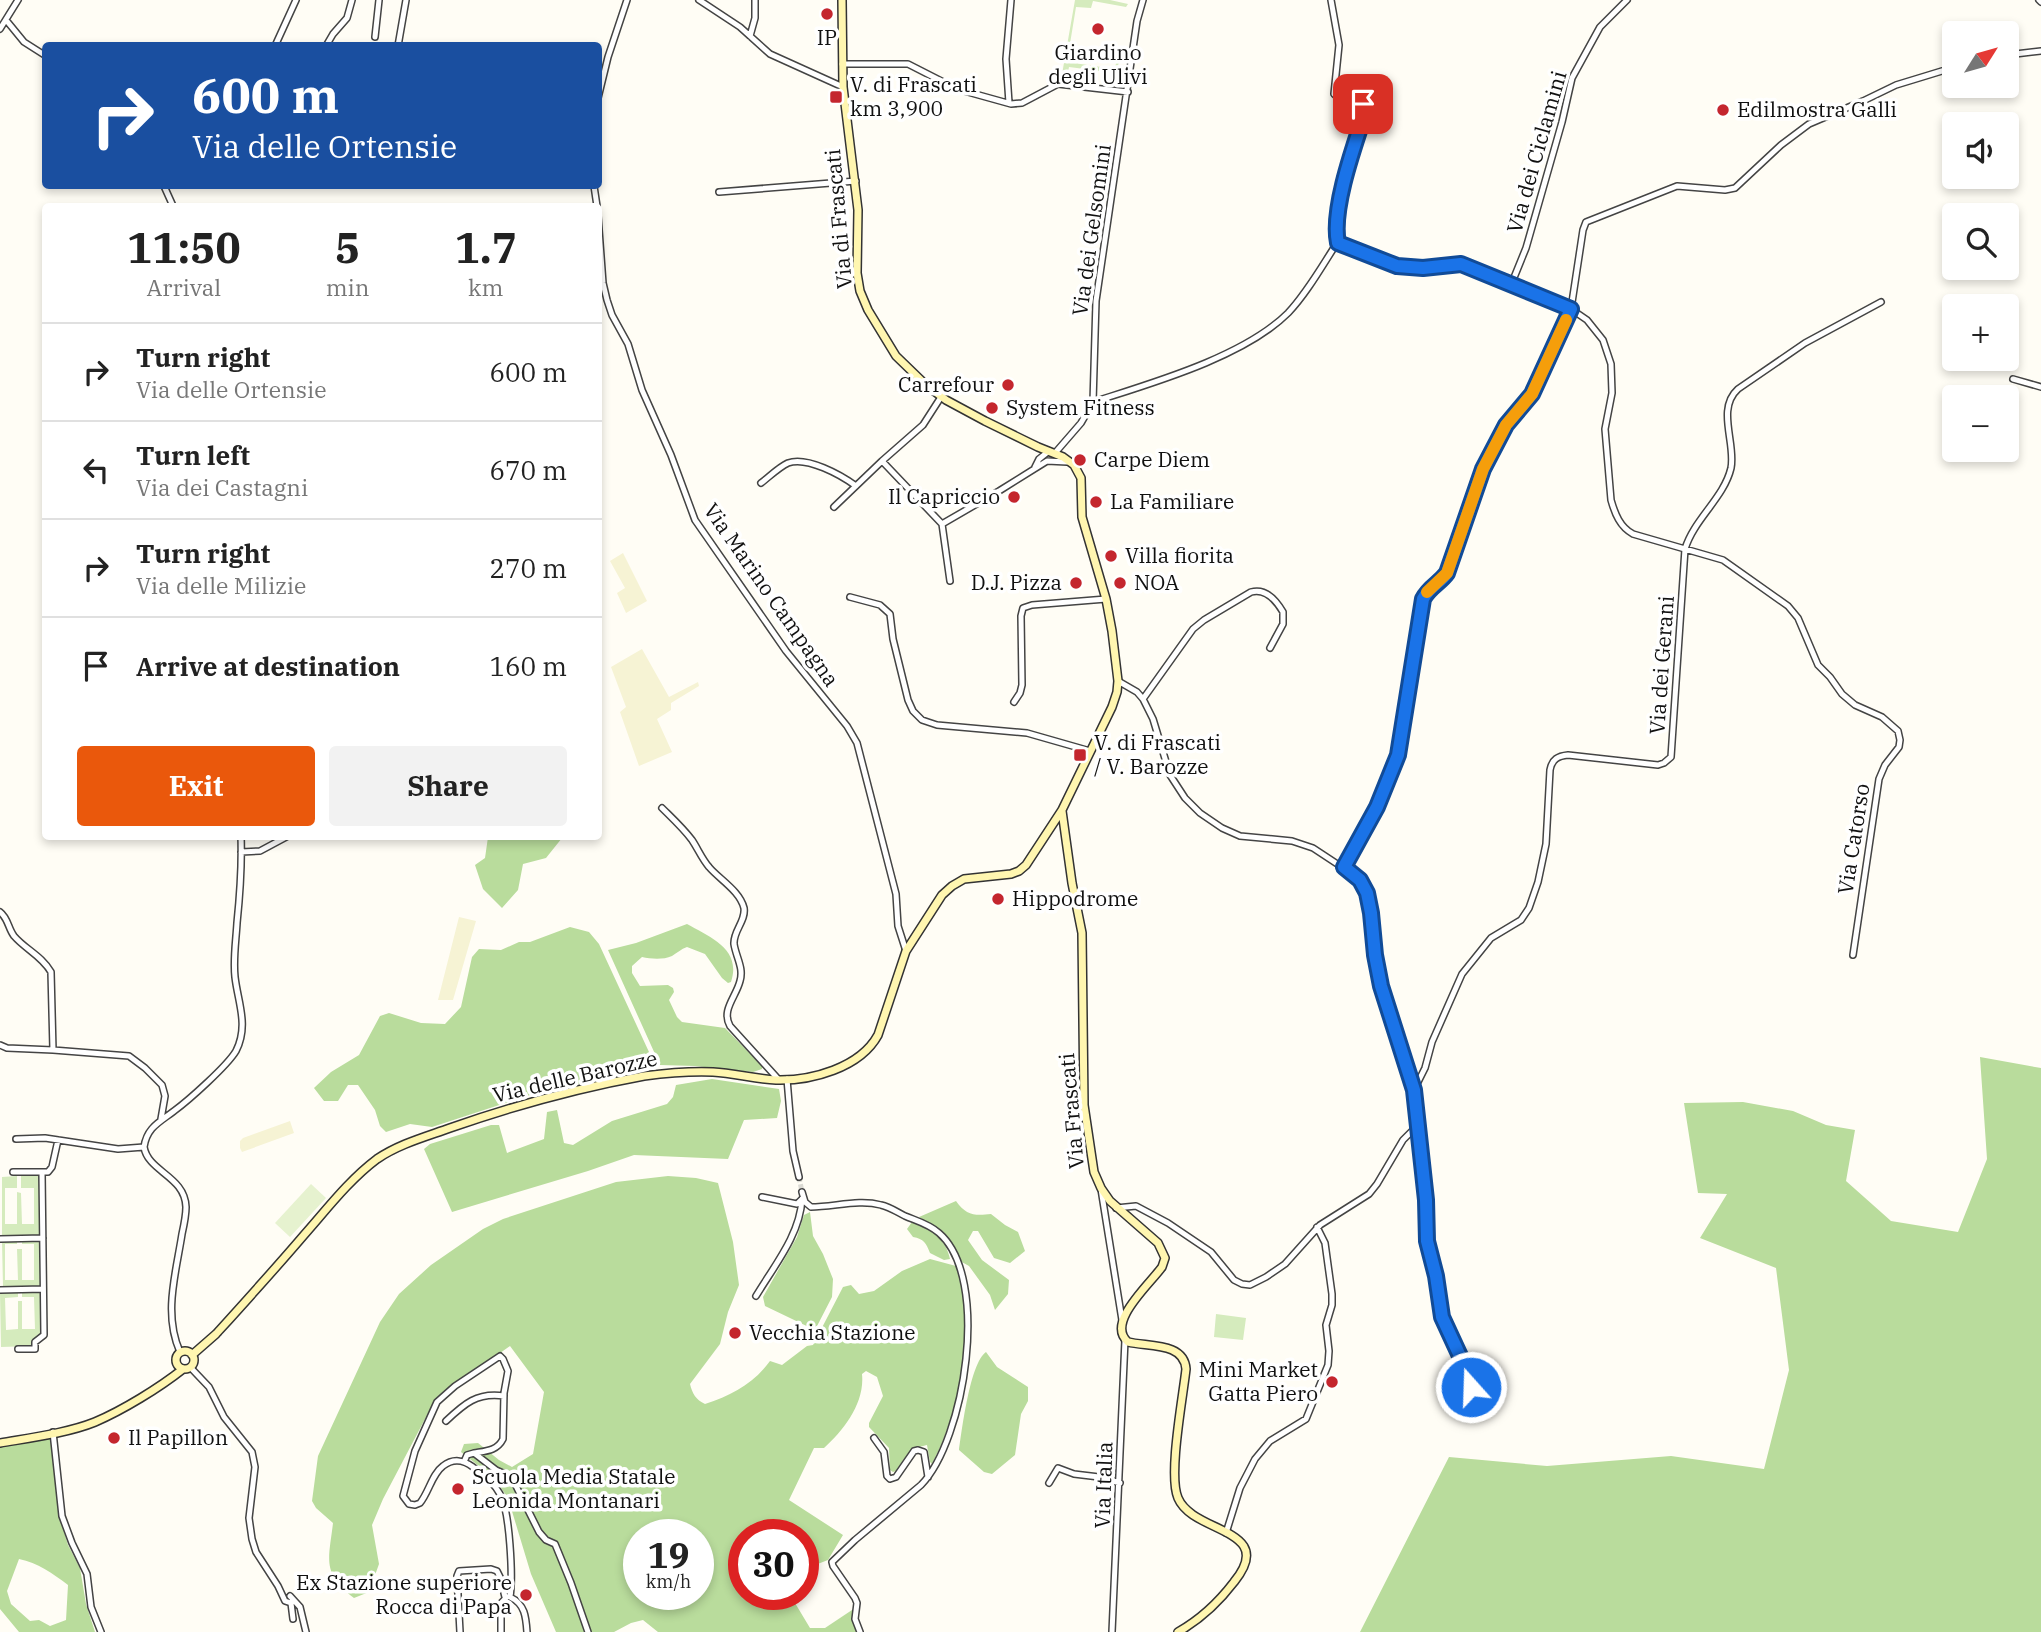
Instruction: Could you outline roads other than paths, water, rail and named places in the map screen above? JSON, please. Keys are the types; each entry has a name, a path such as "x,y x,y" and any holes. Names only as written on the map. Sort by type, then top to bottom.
{"main road":[{"name":"Via di Frascati","path":"842,0 843,87 856,181 859,219 857,273 863,300 896,356 918,379 941,397 985,421 1070,461 1081,478 1082,517 1106,599 1118,681 1112,707 1062,810"},
{"name":"Via delle Barozze","path":"0,1443 99,1420 165,1382 208,1342 343,1190 378,1158 402,1146 543,1098 644,1076 702,1072 783,1079 819,1074 857,1058 872,1045 882,1026 906,951 934,906 946,892 964,879 1007,874 1022,869 1062,810"},
{"name":"Via Frascati","path":"1062,810 1082,933 1084,1105 1092,1162 1101,1188 1116,1208 1160,1245 1166,1258 1122,1320"},
{"path":"1122,1320 1121,1331 1125,1340 1170,1349 1180,1355 1185,1363 1174,1471 1175,1491 1189,1513 1237,1538 1245,1548 1247,1559 1244,1569 1213,1607 1178,1632"},
{"path":"187,1351 187,1363 176,1358 180,1352 187,1351"}],"street":[{"path":"0,29 18,0"},
{"path":"277,42 296,0"},
{"path":"328,42 347,18 352,0"},
{"path":"375,37 379,0"},
{"path":"399,42 406,0"},
{"path":"602,82 626,0"},
{"path":"699,0 740,27 761,48 775,57 843,87"},
{"path":"750,36 755,18 755,0"},
{"path":"1009,103 1006,59 1011,0"},
{"name":"Via dei Gelsomini","path":"1093,402 1096,301 1143,0"},
{"path":"942,524 1055,455 1081,423 1093,402 1206,362 1242,345 1267,330 1296,304 1338,243 1336,226 1345,181 1365,109 1362,104 1339,99 1334,94 1339,45 1331,0"},
{"name":"Via dei Ciclamini","path":"1511,285 1525,251 1571,81 1598,30 1627,0"},
{"path":"6,20 24,42 42,53"},
{"path":"2020,53 2041,51"},
{"path":"842,64 911,64 957,89 1018,104 1058,84 1128,93"},
{"path":"1344,867 1377,807 1398,755 1423,599 1431,587 1447,573 1483,469 1506,425 1532,394 1571,309 1583,230 1588,220 1676,186 1725,190 1735,188 1786,141 1809,124 1896,85 1942,71"},
{"path":"719,192 856,181"},
{"path":"1338,243 1397,266 1423,268 1461,264 1582,315 1594,327 1610,355 1613,386 1605,430 1610,493 1617,516 1624,528 1632,534 1685,549"},
{"name":"Via Marino Campagna","path":"602,270 603,285 614,319 627,341 642,390 671,455 695,520 786,650 847,726 857,743 896,894 898,926 906,951"},
{"name":"Via dei Gerani","path":"1414,1090 1462,974 1491,938 1521,920 1530,908 1546,844 1550,767 1554,760 1568,755 1658,765 1664,764 1671,757 1685,549 1688,539 1730,473 1732,457 1728,408 1732,395 1797,348 1881,302"},
{"path":"2013,379 2041,387"},
{"path":"834,507 923,425 941,397"},
{"path":"1034,469 1039,459 1038,447"},
{"path":"1039,459 1055,455"},
{"path":"882,461 942,524 950,581"},
{"path":"761,483 787,464 797,462 830,470 856,485"},
{"name":"Via Catorso","path":"1685,549 1725,562 1783,601 1796,615 1818,665 1842,694 1854,705 1882,717 1895,727 1899,734 1899,747 1886,762 1879,779 1853,955"},
{"path":"1143,698 1193,629 1253,591 1268,594 1284,614 1282,627 1270,648"},
{"path":"850,597 880,605 890,614 893,639 908,700 913,711 922,720 937,725 1027,733 1090,751"},
{"path":"1014,702 1022,685 1023,608 1032,604 1106,599"},
{"path":"1118,681 1143,698 1151,714 1170,775 1182,795 1200,813 1240,836 1292,841 1308,846 1344,867 1360,880 1367,893 1381,986 1414,1090 1428,1244 1442,1317 1466,1369 1471,1387 1477,1392 1482,1389"},
{"path":"662,808 690,837 707,865 742,904 744,915 734,940 741,975 727,1018 733,1029 783,1079 799,1177"},
{"path":"180,1352 173,1328 172,1299 186,1205 177,1185 149,1159 144,1147 150,1130 179,1107 229,1059 241,1037 242,1015 234,962 241,840"},
{"path":"241,852 260,851 281,840"},
{"path":"0,912 6,918 14,936 44,962 51,972 53,1050"},
{"path":"0,1045 7,1048 123,1055 134,1059 163,1086 165,1096 162,1119"},
{"path":"1116,1208 1136,1206 1174,1226 1211,1252 1234,1280 1246,1285 1282,1267 1317,1227 1372,1191 1401,1142 1418,1125"},
{"path":"16,1139 58,1140 112,1149 144,1147"},
{"path":"13,1172 48,1172 52,1167 58,1140"},
{"path":"18,1349 35,1349 37,1339 44,1335 42,1174"},
{"path":"1101,1188 1122,1320"},
{"path":"762,1198 797,1204 802,1195"},
{"path":"756,1296 792,1236 802,1208 802,1195"},
{"path":"802,1195 806,1204 814,1208 869,1203 892,1209 936,1230 946,1240 956,1259 965,1292 968,1334 961,1395 947,1441 937,1463 917,1489 832,1562 855,1598 855,1619 860,1632"},
{"path":"1226,1532 1240,1488 1260,1452 1270,1441 1307,1418 1329,1362 1326,1325 1332,1306 1332,1288 1325,1243 1317,1227"},
{"path":"0,1239 43,1238"},
{"path":"0,1290 43,1289"},
{"name":"Via Italia","path":"1112,1632 1125,1340"},
{"path":"464,1462 467,1455 494,1449 501,1443 504,1429 503,1396 508,1369 502,1357 498,1356 442,1397 436,1405 415,1451 403,1494 405,1501 412,1505 420,1503 443,1466 454,1461 464,1462 492,1483 503,1501 512,1574 507,1597 500,1602 501,1632"},
{"path":"187,1363 209,1387 224,1417 252,1452 255,1467 249,1518 253,1543 285,1601 290,1600 300,1606 306,1632"},
{"path":"446,1421 464,1405 488,1394 503,1396"},
{"path":"54,1432 62,1516 87,1574 91,1610 101,1632"},
{"path":"874,1438 884,1452 888,1478 897,1477 914,1451 918,1450 924,1452 928,1476"},
{"path":"474,1453 513,1479 539,1532 545,1540 555,1544 588,1632"},
{"path":"1048,1483 1058,1468 1120,1483"},
{"path":"460,1632 459,1571 491,1569 497,1571 507,1597 517,1601 525,1612 527,1632"},
{"path":"290,1600 293,1619"}],"tunnel":[{"path":"799,1177 802,1192"}],"place":[{"name":"IP","path":"827,14"},
{"name":"Giardino degli Ulivi","path":"1098,29"},
{"name":"V. di Frascati km 3,900","path":"836,97"},
{"name":"Edilmostra Galli","path":"1723,110"},
{"name":"Carrefour","path":"1008,385"},
{"name":"System Fitness","path":"992,408"},
{"name":"Carpe Diem","path":"1080,460"},
{"name":"Il Capriccio","path":"1014,497"},
{"name":"La Familiare","path":"1096,502"},
{"name":"Villa fiorita","path":"1111,556"},
{"name":"D.J. Pizza","path":"1076,583"},
{"name":"NOA","path":"1120,583"},
{"name":"V. di Frascati / V. Barozze","path":"1080,755"},
{"name":"Hippodrome","path":"998,899"},
{"name":"Vecchia Stazione","path":"735,1333"},
{"name":"Mini Market Gatta Piero","path":"1332,1382"},
{"name":"Il Papillon","path":"114,1438"},
{"name":"Scuola Media Statale Leonida Montanari","path":"458,1489"},
{"name":"Ex Stazione superiore Rocca di Papa","path":"526,1595"}]}
